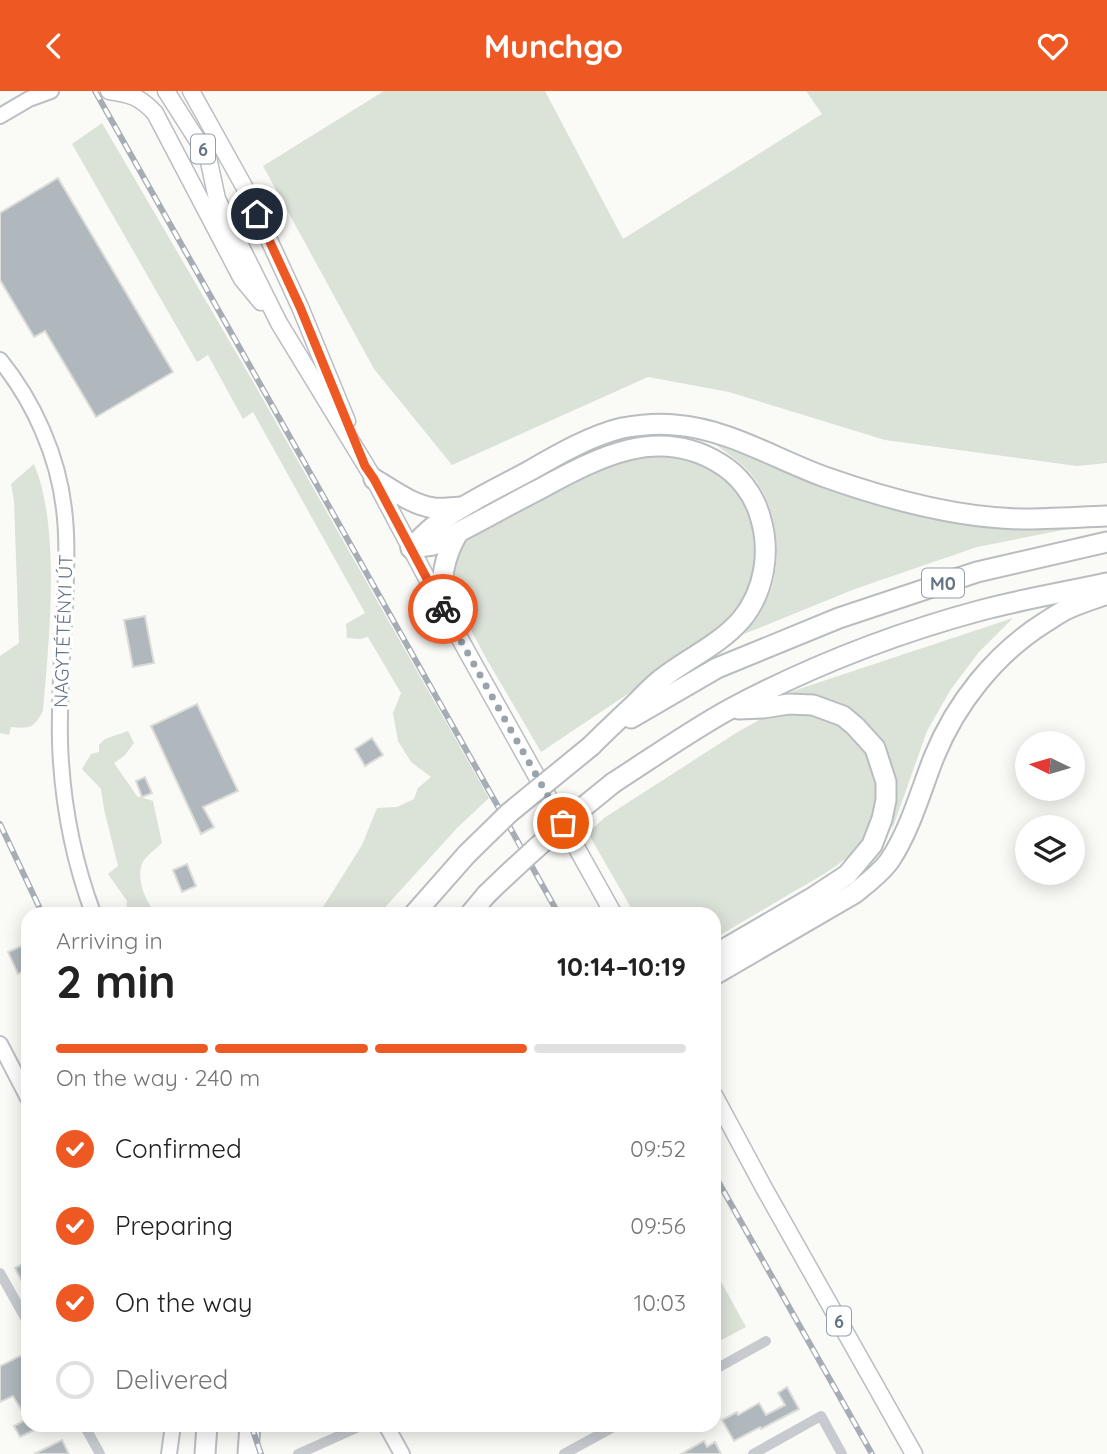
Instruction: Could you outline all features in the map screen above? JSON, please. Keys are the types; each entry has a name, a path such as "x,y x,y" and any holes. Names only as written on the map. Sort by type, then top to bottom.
{"highway":[{"path":"411,548 436,524 559,454 596,437 649,425 675,425 729,436 821,476 923,505 978,515 1021,519 1107,516"},
{"path":"411,548 433,545 590,463 619,451 646,446 667,446 691,450 729,468 747,488 758,507 766,534 763,573 757,593 741,620 723,637 660,680 591,746"},
{"path":"370,472 420,505 436,508 464,507"},
{"path":"441,605 446,557 458,533"},
{"name":"M0","path":"420,907 467,854 509,813 591,746 624,722 717,668 839,618 977,572 1107,542"},
{"name":"M0","path":"476,907 535,848 613,783 731,709 811,670 895,637 984,610 1107,583"},
{"path":"721,971 846,898 875,876 890,860 947,729 976,685 1023,636 1065,610 1107,594"},
{"path":"721,951 848,875 872,845 886,800 886,782 875,748 843,716 813,705 789,704 731,709"},
{"path":"205,1454 207,1432"},
{"path":"248,1454 250,1432"}],"main road":[{"path":"0,115 29,99 51,91"},
{"path":"109,91 139,98 155,113 242,279 279,323"},
{"name":"6","path":"194,96 246,190 300,307 370,472"},
{"name":"6","path":"171,98 208,157 217,199 279,323 370,472 610,907"},
{"name":"NAGYTÉTÉNYI ÚT","path":"0,360 25,395 39,424 57,470 64,509 66,565 60,689 61,763 75,857 91,907"},
{"path":"0,1044 21,1084"},
{"name":"6","path":"721,1108 914,1454"},
{"path":"169,1453 172,1432"},
{"path":"390,1432 402,1454"}],"street":[{"path":"0,1273 21,1310"},
{"path":"721,1366 766,1342"},
{"path":"753,1454 821,1416 842,1454"},
{"path":"88,1432 100,1454"},
{"path":"298,1454 347,1432"},
{"path":"564,1454 604,1432"}],"shaded area":[{"path":"384,91 545,91 623,239 822,114 806,91 1107,91 1107,463 1077,466 885,440 729,392 648,377 452,465 374,369 263,166"},
{"path":"102,123 248,373 489,798 457,828 385,907 323,907 362,845 377,808 397,807 414,799 418,788 431,777 411,762 398,741 393,713 401,693 368,637 347,638 346,624 365,613 253,412 243,419 208,355 197,362 72,144"},
{"path":"714,443 832,490 890,507 1078,527 977,547 855,589 744,634 761,610 773,583 777,555 774,526 766,498 759,485 751,474"},
{"path":"640,455 671,455 700,461 731,480 747,506 757,541 756,578 733,620 710,639 541,752 454,598 449,574 456,551 468,537 608,465"},
{"path":"34,464 48,520 50,552 50,619 43,711 34,724 11,727 9,735 0,733 0,656 19,643 14,501 11,484"},
{"path":"1013,618 979,652 951,689 927,731 892,830 895,796 889,757 869,728 843,705 790,692"},
{"path":"770,710 812,715 838,725 859,743 872,767 877,794 872,820 860,844 823,875 721,935 721,907 631,907 588,833 604,818 759,720"},
{"path":"128,731 134,743 124,756 114,763 137,796 153,801 162,843 143,861 140,870 145,896 151,907 126,907 127,901 108,874 118,866 101,789 82,769 91,754 99,752 99,745 105,739"},
{"path":"721,1282 746,1327 721,1340"}],"building":[{"path":"58,178 173,372 96,417 45,331 34,337 0,280 0,213"},
{"path":"145,616 154,663 133,667 124,620"},
{"path":"197,704 238,791 203,807 214,827 201,834 151,726"},
{"path":"372,738 383,755 365,766 355,749"},
{"path":"145,777 152,793 142,797 136,781"},
{"path":"187,864 196,886 182,892 173,870"},
{"path":"21,946 21,972 18,974 8,952"},
{"path":"21,1265 21,1280 15,1268"},
{"path":"21,1356 21,1409 13,1396 0,1402 0,1366"},
{"path":"787,1387 799,1409 734,1441 722,1420 737,1412 738,1415 759,1403 766,1415 785,1405 778,1393"},
{"path":"21,1422 21,1432 30,1432 20,1437 14,1426"},
{"path":"62,1440 69,1454 34,1454"},
{"path":"704,1441 707,1447 715,1442 721,1454 681,1454"}],"railway":[{"path":"95,91 555,907"},
{"path":"0,824 39,907"},
{"path":"721,1186 872,1454"},
{"path":"253,1432 261,1454"}],"way so far":[{"path":"443,609 563,823"}],"route":[{"path":"257,214 300,307 365,466 443,609"}]}
